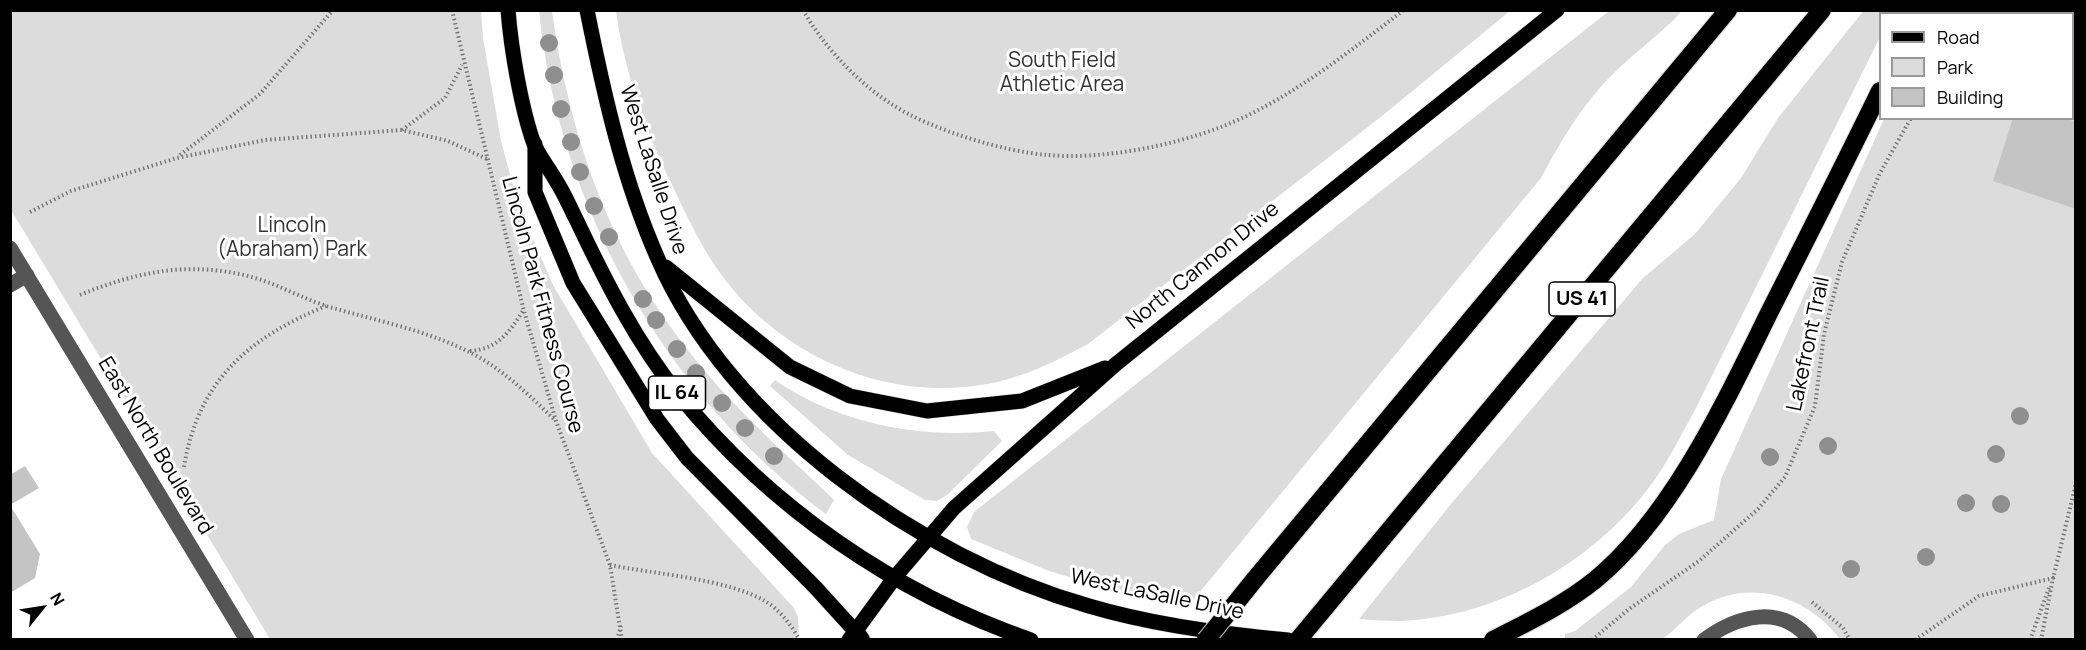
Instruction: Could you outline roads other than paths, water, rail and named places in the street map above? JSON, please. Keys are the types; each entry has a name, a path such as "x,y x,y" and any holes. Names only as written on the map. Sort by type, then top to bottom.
{"highway":[{"path":"1206,639 1728,10"},
{"name":"US 41","path":"1298,639 1822,10"},
{"path":"1493,639 1562,603 1595,579 1629,545 1661,506 1699,447 1733,385 1879,95"}],"main road":[{"name":"IL 64","path":"508,10 513,52 535,144 561,188 607,284 639,339 678,394 773,493 829,536 951,608 1031,639"},
{"name":"West LaSalle Drive","path":"586,10 605,101 629,180 658,260 700,335 776,423 840,479 928,537 998,573 1090,607 1226,634 1288,639"},
{"name":"North Cannon Drive","path":"855,637 895,577 954,508 1116,364 1557,10"},
{"path":"535,144 535,192 573,284 657,419 687,458 815,587 855,637"},
{"path":"658,260 742,331 790,367 850,396 927,411 1022,401 1116,364"}],"street":[{"name":"East North Boulevard","path":"10,248 247,639"},
{"path":"10,285 27,275"},
{"path":"1704,639 1739,619 1756,615 1786,620 1810,639"}],"park label":[{"name":"South Field Athletic Area","path":"1062,73"},
{"name":"Lincoln (Abraham) Park","path":"292,238"}]}
